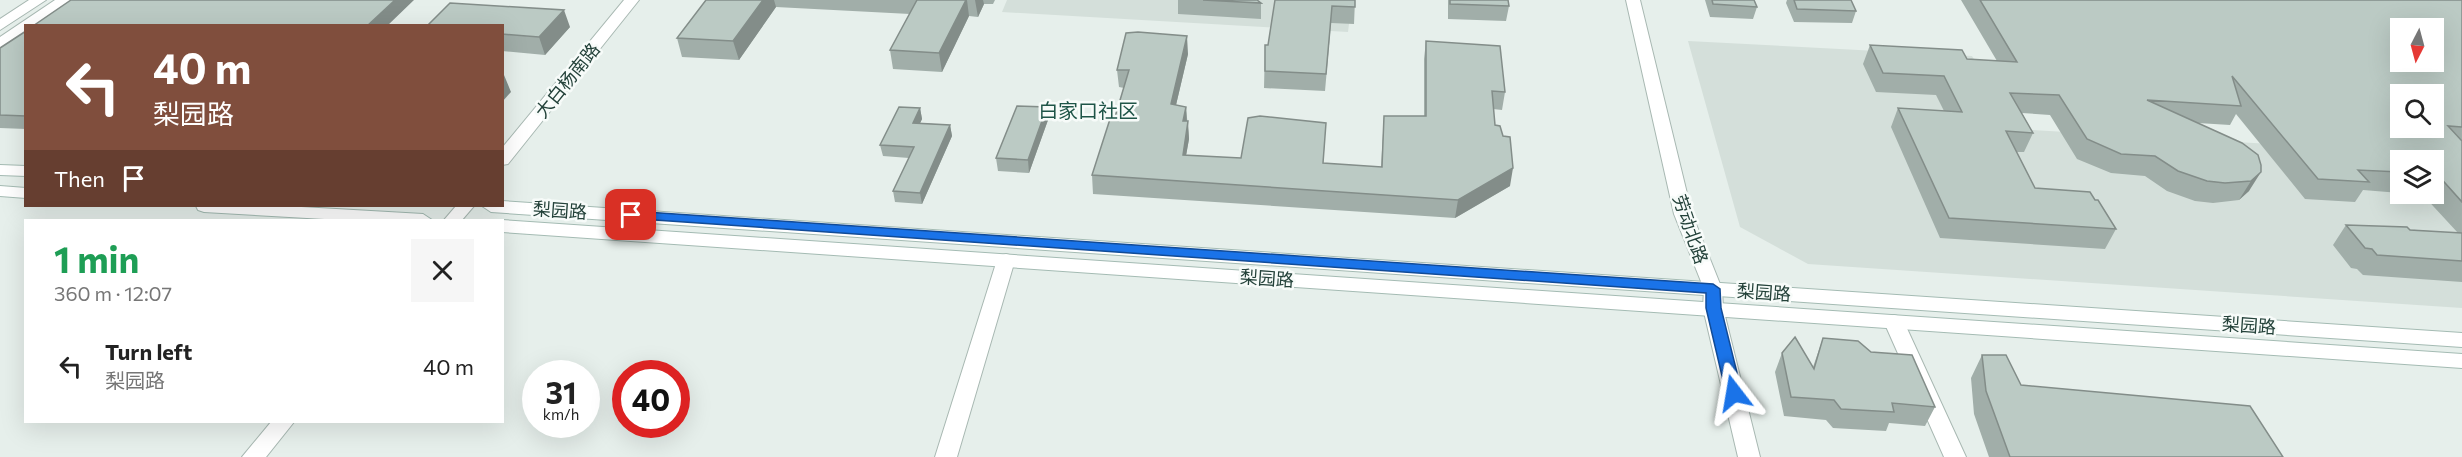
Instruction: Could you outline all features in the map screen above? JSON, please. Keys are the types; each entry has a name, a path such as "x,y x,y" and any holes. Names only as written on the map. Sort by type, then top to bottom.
{"main road":[{"path":"0,26 39,0"},
{"path":"29,24 65,0"},
{"name":"大白杨南路","path":"504,158 632,0"},
{"name":"劳动北路","path":"1633,0 1683,214 1713,298 1749,457"},
{"path":"0,44 24,27"},
{"path":"0,170 24,171"},
{"path":"0,191 24,193"},
{"path":"220,207 407,219"},
{"path":"454,219 464,207"},
{"name":"梨园路","path":"504,207 1713,298 1894,322 2462,361"},
{"name":"梨园路","path":"504,226 1006,260 2462,340"},
{"path":"946,457 1006,260"},
{"path":"1894,322 1955,457"},
{"path":"253,457 282,423"}],"shaded area":[{"path":"1007,0 1352,0 1348,32 1002,12"},
{"path":"1688,41 1972,56 2017,129 2390,151 2390,204 2444,204 2444,154 2462,157 2462,308 1808,264 1740,227"}],"building":[{"path":"71,0 395,0 369,24 36,24"},
{"path":"706,0 763,0 733,41 677,38"},
{"path":"917,0 966,0 939,53 890,50"},
{"path":"1203,0 1257,0 1261,3"},
{"path":"1275,0 1355,0 1355,7 1332,6 1326,74 1265,71 1265,45 1268,45"},
{"path":"1450,0 1508,0 1509,6 1450,4"},
{"path":"1712,0 1754,0 1757,7 1713,4"},
{"path":"1794,0 1851,0 1856,11 1797,9"},
{"path":"1980,0 2462,0 2462,127 2448,126 2462,141 2462,202 2444,182 2444,150 2390,150 2390,172 2358,170 2369,182 2318,179 2232,76 2241,106 2147,100 2242,143 2258,155 2261,172 2251,181 2225,183 2207,181 2178,171 2155,156 2121,154 2087,139 2059,95 2010,93 2033,133 2006,131 2035,188 2090,192 2095,200 2098,200 2116,229 1949,218 1898,108 1962,112 1944,76 1883,73 1870,45 1962,50 1967,59 2017,62"},
{"path":"450,3 564,10 539,37 504,34 504,24 429,24"},
{"path":"24,32 24,116 0,115 0,48"},
{"path":"1126,33 1187,36 1171,104 1186,107 1183,121 1188,121 1183,155 1241,158 1248,118 1260,116 1326,123 1323,163 1382,167 1384,116 1426,116 1426,41 1500,46 1505,92 1492,91 1495,125 1500,126 1503,136 1510,137 1513,168 1458,200 1092,175 1111,116 1115,117 1129,70 1117,70"},
{"path":"1017,106 1047,107 1028,160 996,158"},
{"path":"899,107 920,108 913,123 950,125 920,193 893,191 914,147 880,145"},
{"path":"2346,225 2407,227 2410,230 2462,233 2462,261 2377,255 2372,249 2365,248"},
{"path":"1795,337 1814,369 1823,338 1858,341 1871,352 1912,355 1935,407 1892,403 1894,412 1841,409 1834,400 1791,397 1782,353"},
{"path":"1982,355 2006,355 2021,385 2250,406 2283,457 2010,457 1986,391"}],"district":[{"name":"白家口社区","path":"1088,110"}],"route":[{"path":"631,215 1713,289 1713,308 1734,393"}]}
